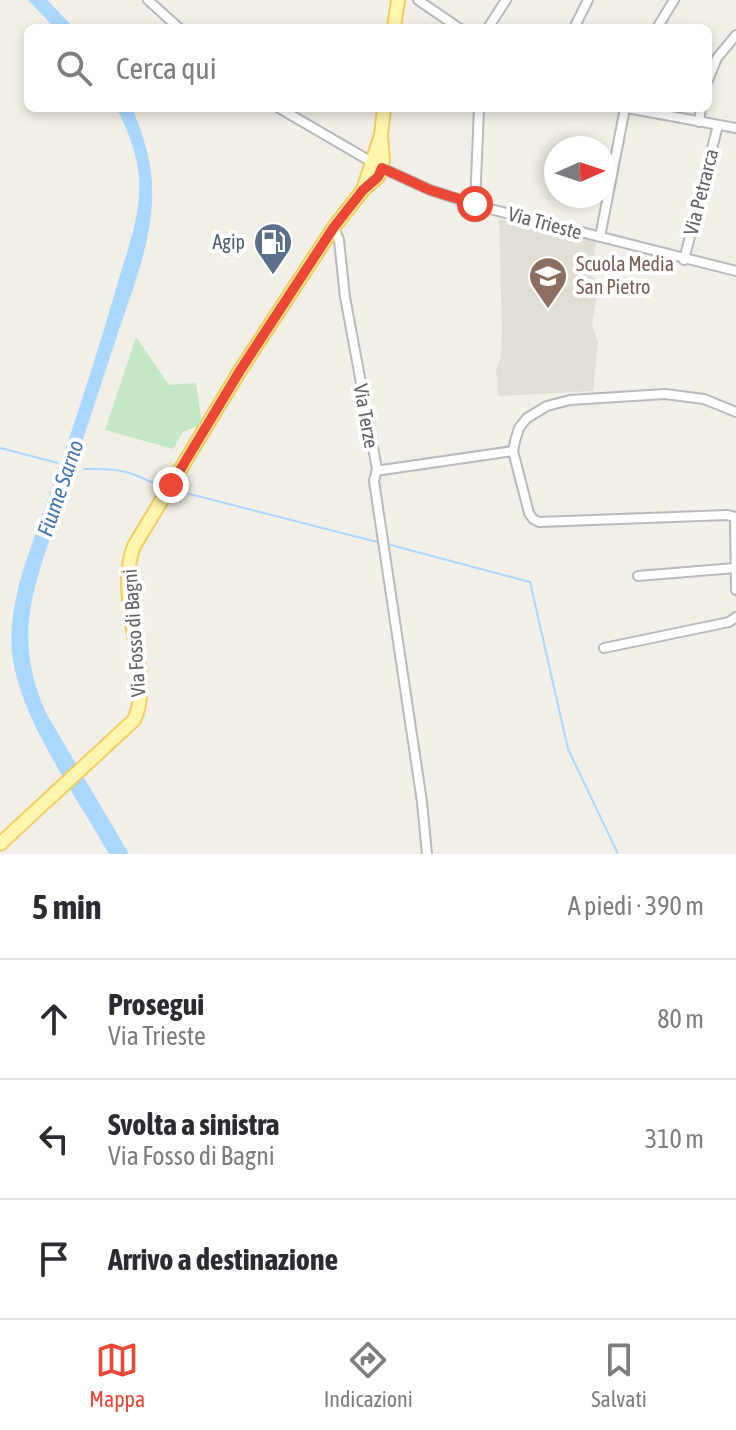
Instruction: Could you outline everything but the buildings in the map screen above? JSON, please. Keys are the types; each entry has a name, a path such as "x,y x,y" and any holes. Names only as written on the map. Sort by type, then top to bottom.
{"main road":[{"path":"395,24 398,0"},
{"path":"377,166 384,112"},
{"name":"Via Fosso di Bagni","path":"0,844 134,720 140,697 128,566 138,538 241,369 377,166"}],"street":[{"path":"148,0 175,24"},
{"path":"418,0 453,24"},
{"path":"491,24 506,0"},
{"path":"576,24 588,0"},
{"path":"659,24 674,0"},
{"path":"712,70 717,58 736,35"},
{"name":"Via Trieste","path":"286,112 377,166 430,190 684,260 736,271"},
{"path":"475,204 479,112"},
{"path":"600,237 625,112"},
{"path":"647,112 736,128"},
{"path":"699,122 700,112"},
{"name":"Via Petrarca","path":"684,260 718,125"},
{"name":"Via Terze","path":"334,227 339,240 345,297 377,469 513,451"},
{"path":"736,412 704,399 665,394 557,402 527,418 519,428 513,451 529,513 539,522 736,517 736,590"},
{"path":"377,469 374,481 427,854"},
{"path":"638,576 735,568"},
{"path":"604,648 729,622 736,617"}],"shaded area":[{"name":"Scuola Media San Pietro","path":"499,219 596,241 592,277 600,280 592,324 598,342 593,391 498,396 496,369 501,357 502,332"}],"green space":[{"path":"136,337 169,385 196,383 202,424 183,432 173,449 105,430"}],"water":[{"path":"28,0 47,0 70,24 51,24"},
{"name":"Fiume Sarno","path":"119,112 134,112 148,154 152,189 148,236 134,287 41,566 34,590 28,636 36,686 46,713 129,854 109,854 54,762 30,713 14,666 12,627 18,588 81,401 136,220 138,168"}],"waterway":[{"path":"0,448 58,463"},
{"path":"84,469 121,471 164,487"},
{"path":"174,490 381,543"},
{"path":"387,544 530,582 568,749 618,854"}],"place":[{"name":"Agip","path":"273,276"},
{"name":"Scuola Media San Pietro","path":"548,310"}],"route":[{"path":"171,485 241,369 334,227 363,190 378,177 382,168 430,190 475,204"}]}
